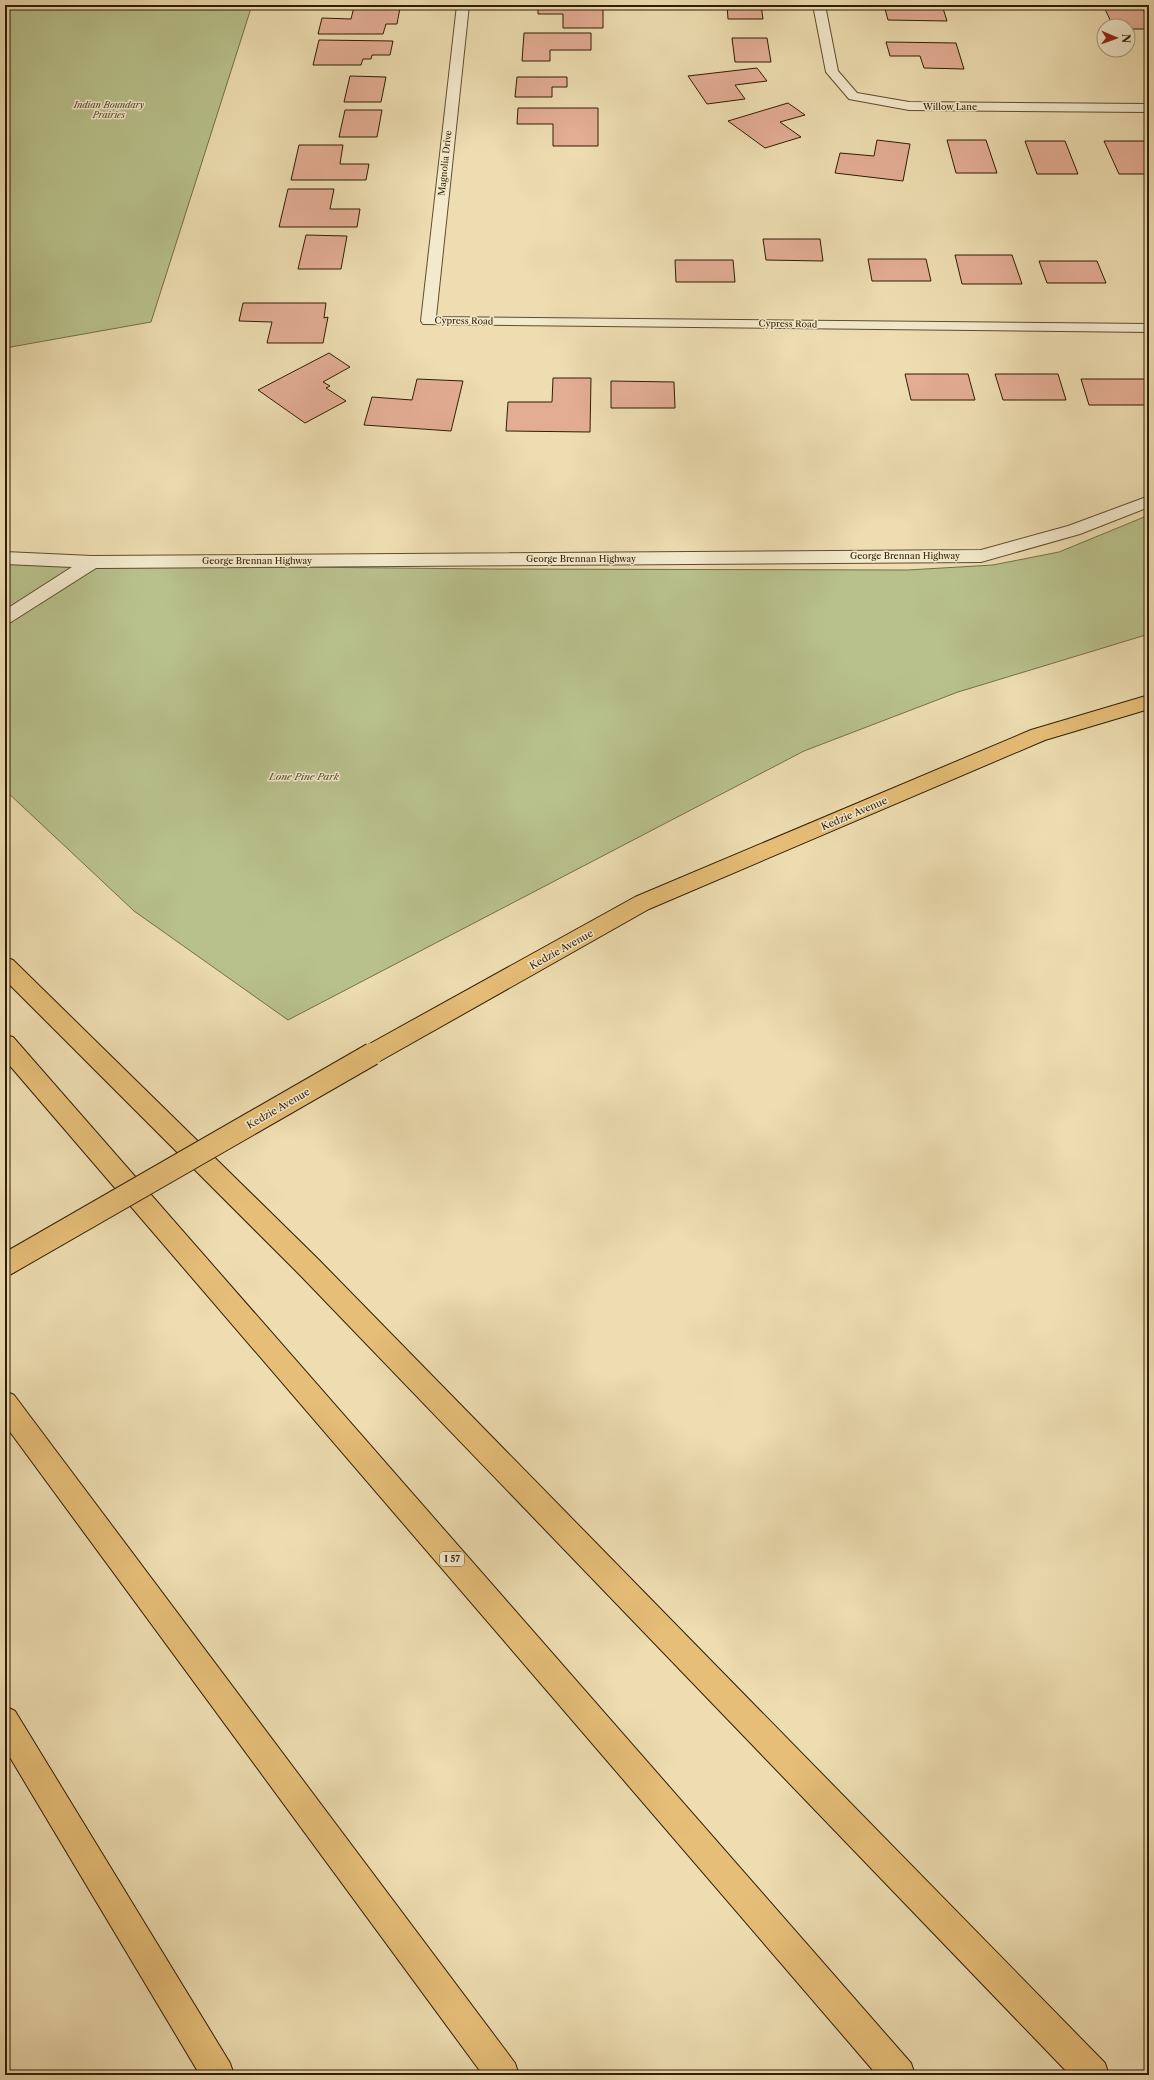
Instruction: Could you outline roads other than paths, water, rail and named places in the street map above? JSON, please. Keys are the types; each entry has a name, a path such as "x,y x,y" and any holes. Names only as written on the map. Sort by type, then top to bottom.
{"main road":[{"name":"Kedzie Avenue","path":"5,1265 372,1054 642,903 1038,735 1149,702"},
{"path":"5,966 309,1266 1093,2075"},
{"name":"I 57","path":"5,1044 899,2075"},
{"path":"5,1404 503,2075"},
{"path":"5,1721 218,2075"}],"street":[{"name":"Magnolia Drive","path":"428,320 463,5"},
{"name":"Willow Lane","path":"819,5 832,72 853,96 909,106 1149,108"},
{"name":"Cypress Road","path":"428,320 1149,328"},
{"name":"George Brennan Highway","path":"5,558 92,562 980,556 1074,530 1149,501"},
{"path":"5,618 92,562"}],"park label":[{"name":"Indian Boundary Prairies","path":"109,110"},
{"name":"Lone Pine Park","path":"304,776"}]}
